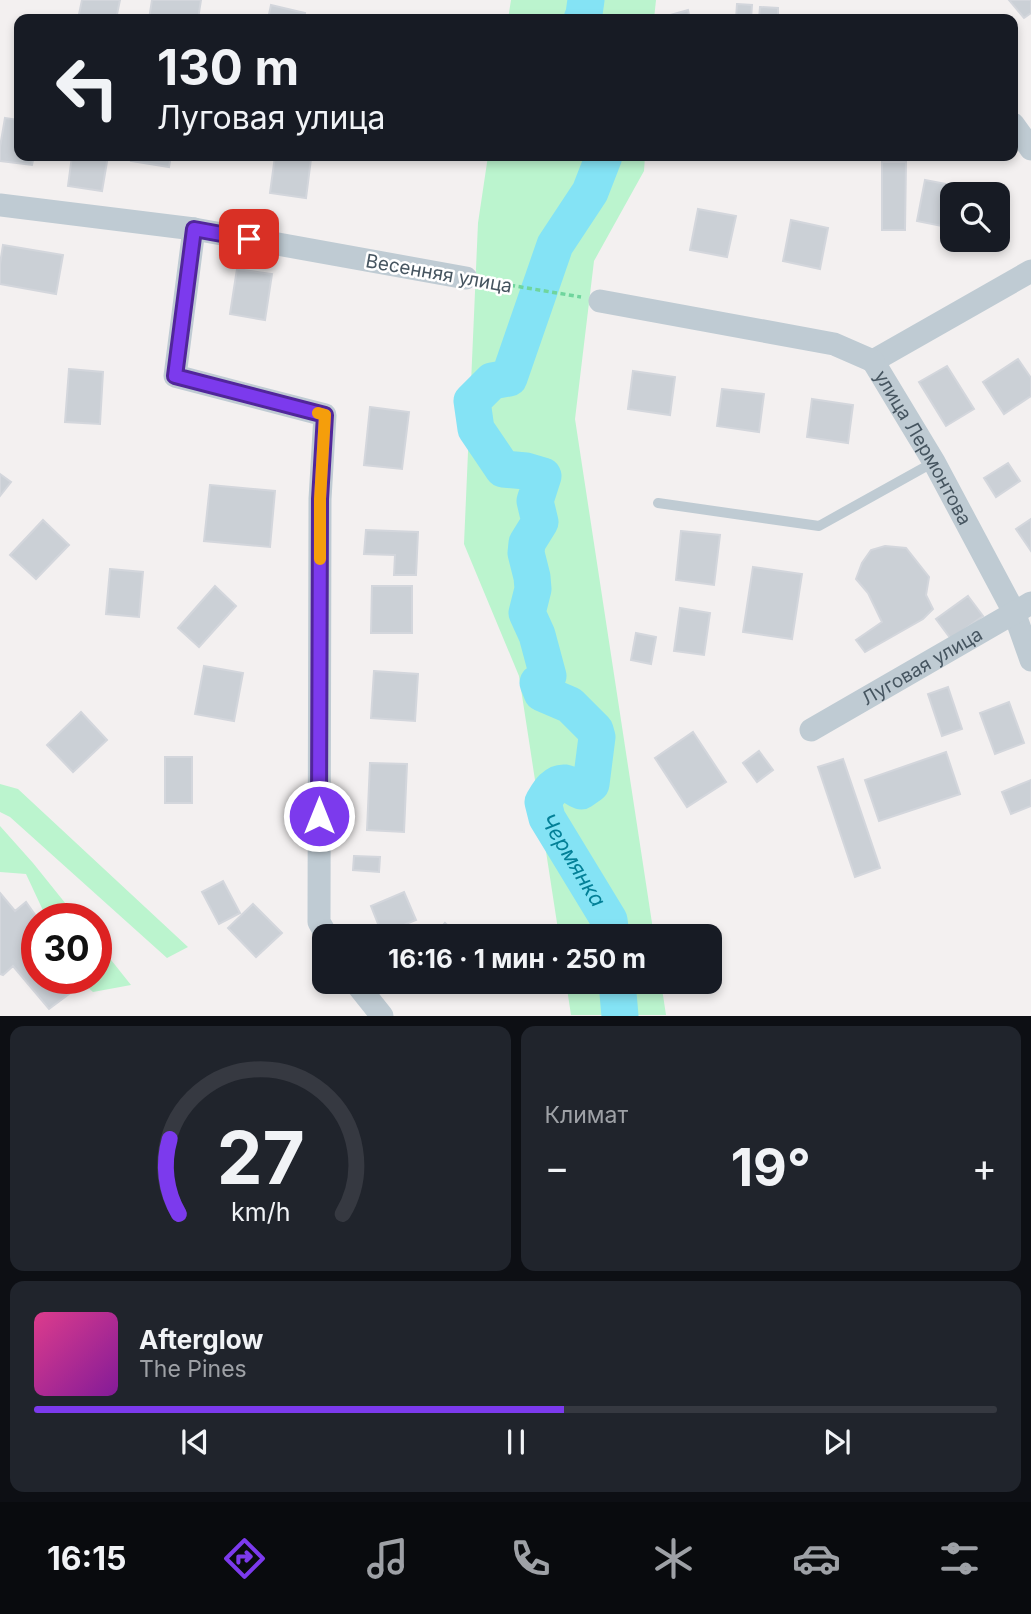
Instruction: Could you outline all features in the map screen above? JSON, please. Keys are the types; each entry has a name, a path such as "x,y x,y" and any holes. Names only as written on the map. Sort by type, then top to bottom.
{"street":[{"path":"1018,131 1031,149"},
{"name":"Весенняя улица","path":"0,205 194,229 466,278"},
{"path":"194,229 175,376 325,415 320,512 320,924"},
{"name":"улица Лермонтова","path":"1031,271 873,361 1022,608 1031,660"},
{"path":"600,301 834,344 873,361"},
{"name":"Луговая улица","path":"811,730 1022,608"},
{"path":"365,994 382,1016"}],"lane":[{"path":"658,503 819,526 934,462"}],"path":[{"name":"Весенняя улица","path":"466,278 600,301"}],"green space":[{"path":"511,0 656,0 655,14 509,14"},
{"path":"487,161 645,161 644,171 594,261 575,419 652,924 557,924 519,676 464,544 478,223"},
{"path":"0,784 18,789 188,947 167,958 112,909 112,903 106,903 10,817 0,812"},
{"path":"0,826 65,903 40,903 26,874 0,872"},
{"path":"112,961 131,985 112,988"},
{"path":"568,994 663,994 666,1015 571,1015"}],"building":[{"path":"82,0 120,0 117,14 79,14"},
{"path":"152,0 201,0 199,14 150,14"},
{"path":"1009,0 1031,0 1031,13 1024,18"},
{"path":"737,4 752,5 751,14 736,14"},
{"path":"271,5 305,13 305,14 269,14"},
{"path":"760,7 778,8 778,14 759,14"},
{"path":"5,118 14,119 14,161 33,161 32,165 0,161"},
{"path":"71,161 107,161 102,191 68,186"},
{"path":"131,161 170,161 169,167"},
{"path":"274,161 311,161 306,198 270,193"},
{"path":"882,162 906,162 905,230 882,230"},
{"path":"925,180 940,183 940,226 917,221"},
{"path":"698,209 736,216 727,257 690,250"},
{"path":"791,220 828,228 820,269 783,261"},
{"path":"3,245 63,255 56,294 0,284"},
{"path":"237,269 272,274 265,320 230,314"},
{"path":"1018,359 1031,378 1031,396 1004,414 983,382"},
{"path":"947,366 974,409 946,426 919,382"},
{"path":"69,369 103,372 100,424 65,422"},
{"path":"633,371 675,377 670,415 628,409"},
{"path":"722,389 764,394 759,432 717,426"},
{"path":"812,399 853,405 848,443 807,437"},
{"path":"370,407 409,412 402,469 364,465"},
{"path":"1008,463 1020,481 996,497 984,478"},
{"path":"0,474 11,482 0,496"},
{"path":"210,485 275,491 270,547 204,541"},
{"path":"1031,519 1031,551 1016,529"},
{"path":"43,520 69,545 36,579 10,555"},
{"path":"366,530 418,532 416,575 394,575 395,555 364,554"},
{"path":"681,531 720,535 714,585 676,580"},
{"path":"885,546 906,548 929,577 926,595 933,609 923,619 865,652 856,640 882,622 868,593 856,579 871,550"},
{"path":"753,567 802,574 792,639 743,632"},
{"path":"110,569 143,572 139,617 106,614"},
{"path":"215,586 236,606 199,647 178,628"},
{"path":"372,586 412,586 412,633 371,633"},
{"path":"968,596 983,616 951,639 936,619"},
{"path":"680,608 710,613 704,655 674,651"},
{"path":"636,633 656,637 651,664 631,660"},
{"path":"204,666 243,673 234,721 195,714"},
{"path":"374,671 418,674 415,721 371,718"},
{"path":"948,687 962,729 942,736 928,694"},
{"path":"1009,702 1024,743 995,754 980,713"},
{"path":"81,712 107,740 73,772 47,745"},
{"path":"693,732 726,782 687,807 655,758"},
{"path":"759,751 773,770 757,782 743,763"},
{"path":"946,752 960,794 879,821 865,780"},
{"path":"165,757 192,757 192,803 165,803"},
{"path":"843,759 880,868 855,877 818,767"},
{"path":"370,763 407,764 404,832 367,830"},
{"path":"1031,780 1031,806 1011,814 1002,792"},
{"path":"354,856 380,857 379,872 353,870"},
{"path":"223,881 240,913 219,924 202,892"},
{"path":"404,892 416,920 406,924 378,924 371,906"},
{"path":"0,893 15,911 21,906 21,976 13,966 3,975 0,974"},
{"path":"253,904 282,933 256,957 228,928"},
{"path":"36,994 69,994 49,1009"}],"waterway":[{"name":"Чермянка","path":"584,14 586,0"},
{"name":"Чермянка","path":"602,161 590,192 555,245 509,378 492,381 472,401 476,429 503,469 543,476 535,501 540,522 527,543 526,553 533,589 527,613 537,635 548,676 538,683 542,693 570,705 595,730 597,737 591,784 581,791 567,784 558,784 543,802 547,818 610,924"},
{"name":"Чермянка","path":"618,994 620,1016"}],"slow traffic":[{"path":"318,413 325,415 320,559"}],"route":[{"path":"249,239 194,229 175,376 325,415 320,499 319,816"}]}
